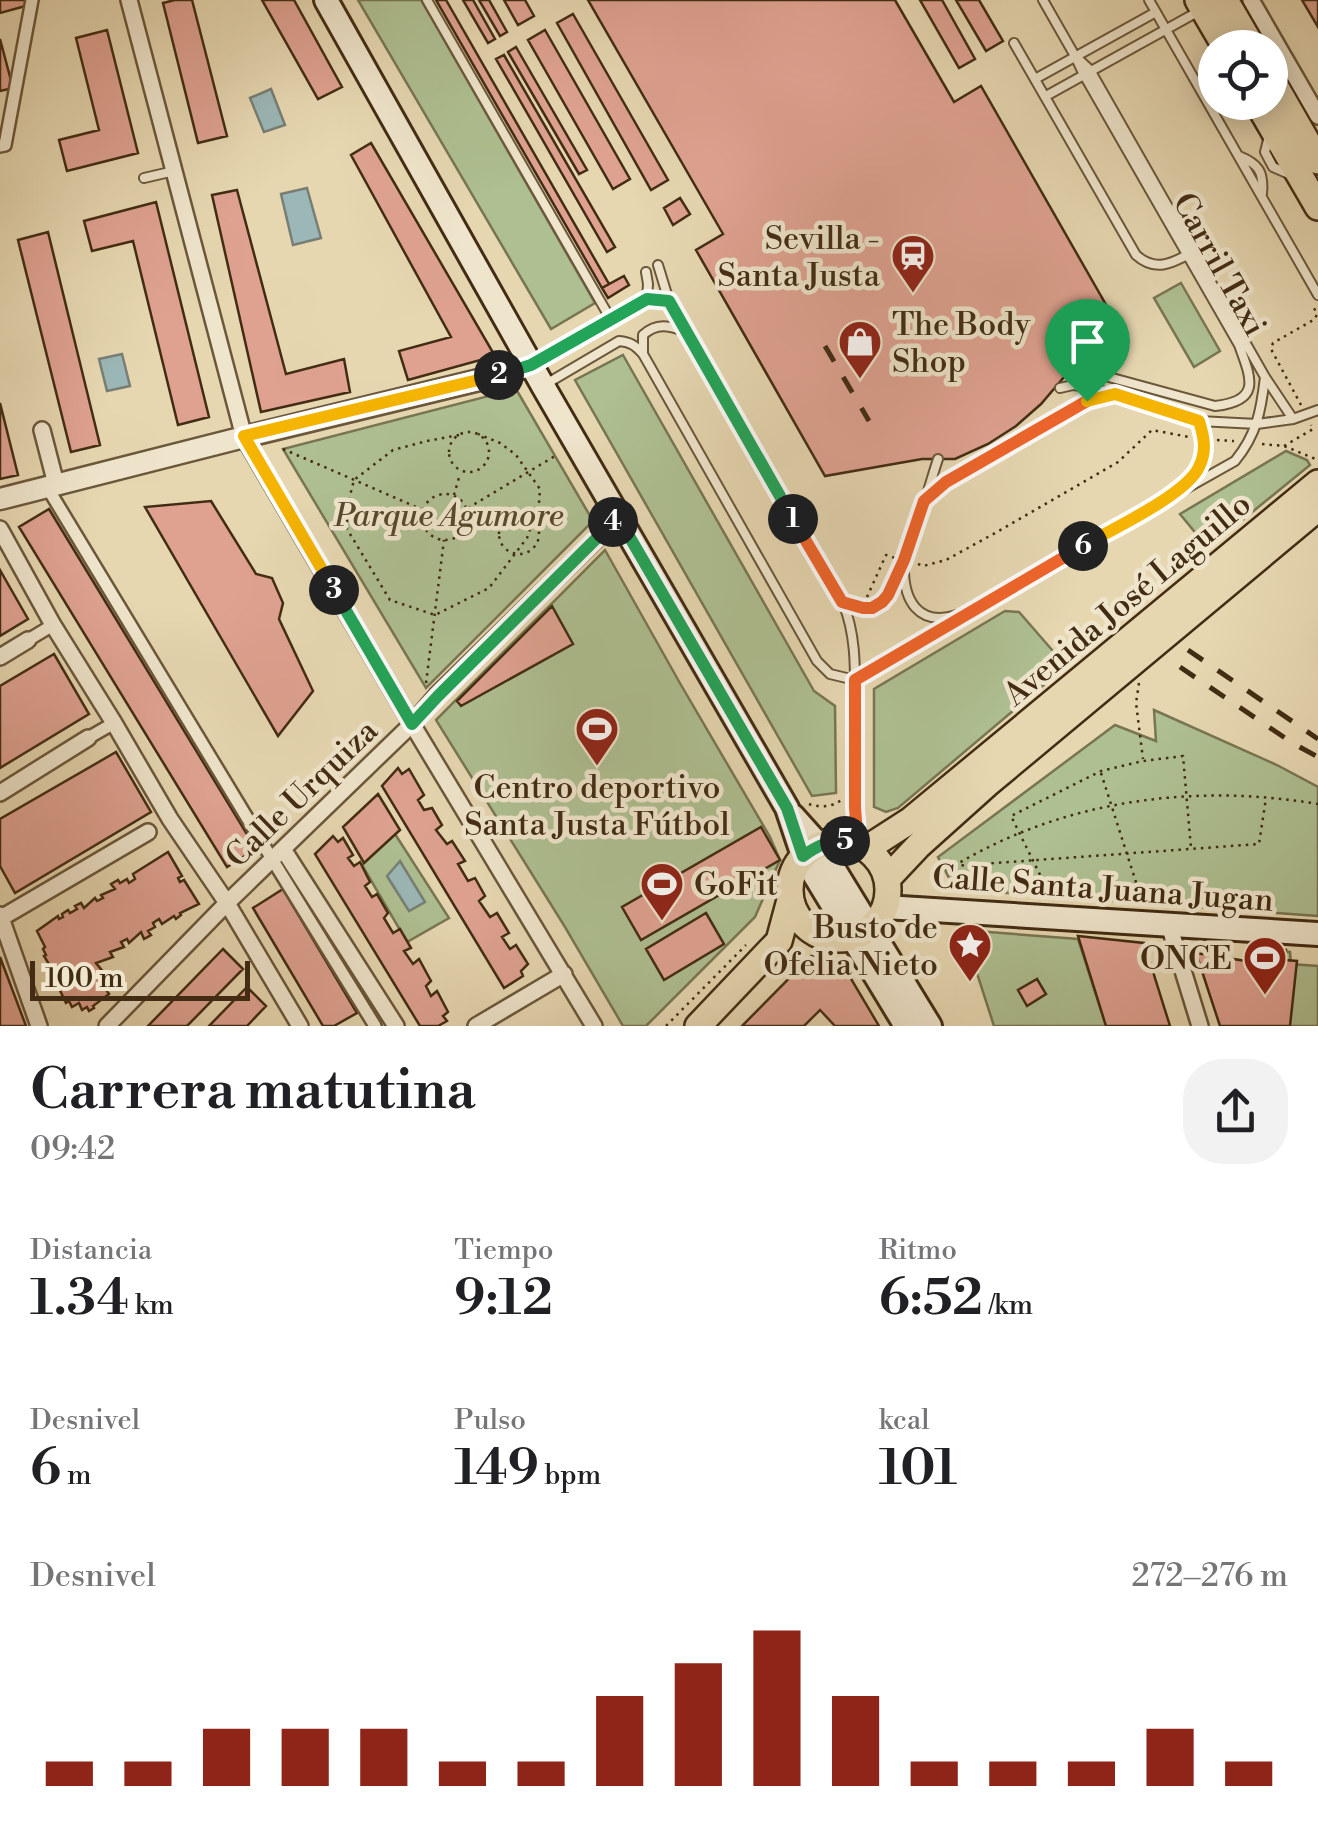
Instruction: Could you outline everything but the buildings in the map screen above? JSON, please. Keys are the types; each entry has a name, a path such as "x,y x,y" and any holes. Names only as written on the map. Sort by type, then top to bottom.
{"main road":[{"path":"326,0 787,808 802,851 869,924 930,1026"},
{"path":"1210,2 1220,30"},
{"path":"1210,2 1236,30"},
{"path":"1268,120 1310,171"},
{"path":"1288,120 1310,171 1318,207"},
{"name":"Avenida José Laguillo","path":"982,775 1318,482"},
{"name":"Avenida José Laguillo","path":"982,775 1318,508"},
{"path":"862,846 982,775"},
{"path":"886,878 982,775"},
{"path":"698,1026 768,937 784,893 802,851 832,841 862,846 879,862 888,893 869,924 834,940 816,934 799,920 784,893"},
{"path":"869,924 906,1026"},
{"name":"Calle Santa Juana Jugan","path":"869,924 1169,925 1318,934"},
{"path":"768,937 816,934"}],"street":[{"path":"0,146 4,145 32,0"},
{"path":"130,0 244,436 594,1026"},
{"path":"1251,0 1313,96 1318,116"},
{"path":"0,499 531,365"},
{"path":"42,430 52,486 277,854 376,1026"},
{"name":"Calle Urquiza","path":"107,1026 618,517"},
{"path":"0,528 170,819 227,903 300,1026"},
{"path":"0,657 54,625"},
{"path":"0,793 114,722"},
{"path":"39,1026 0,917 170,819"},
{"path":"277,854 396,1026"},
{"path":"1169,925 1200,1026"},
{"path":"476,1026 564,974"}],"lane":[{"path":"428,0 610,318"},
{"path":"1043,0 1265,378 1293,418"},
{"path":"1149,0 1315,298"},
{"path":"1046,96 1210,2"},
{"path":"1035,79 1156,12"},
{"path":"1014,44 1136,255 1145,263 1158,266 1191,253"},
{"path":"144,178 174,170"},
{"name":"Carril Taxi","path":"1073,370 1215,406 1242,399 1251,377 1239,345 1191,253"},
{"path":"658,265 669,301 842,602 852,627 855,808 862,846"},
{"path":"646,272 647,299"},
{"path":"531,365 647,299 669,301"},
{"path":"642,354 643,335 652,328 664,324 686,331"},
{"path":"543,386 619,340 629,342 642,354 818,661 830,674 855,680 967,612 1236,461 1250,443 1257,424 1265,378"},
{"path":"1060,388 1090,386 1199,421 1257,424 1318,410"},
{"path":"924,501 946,482 1087,401 1115,394"},
{"path":"1172,495 1197,472 1203,457 1204,438 1199,421"},
{"path":"842,602 872,608 888,595 938,459"},
{"path":"904,560 904,584 912,605 929,617 947,618 967,612"}],"path":[{"path":"1298,399 1271,349 1273,343 1314,319 1315,298"},
{"path":"1284,446 1313,429"},
{"path":"863,608 886,555 923,566 946,560 1118,462 1152,430 1284,446 1318,460"},
{"path":"465,432 478,434 516,455 540,489 528,538 489,588 451,609 434,616 390,600 346,530 346,507 354,480 393,450 465,432"},
{"path":"459,435 449,452 452,464 461,471 473,472 488,462 490,455 488,443 478,434"},
{"path":"283,449 424,510"},
{"path":"466,509 556,456"},
{"path":"454,496 461,471"},
{"path":"442,494 454,496 466,509 467,524 457,537 436,538 427,531 422,518 424,510 442,494"},
{"path":"515,514 534,520 539,532 537,544 528,552 516,554 502,545 500,529 504,521 515,514"},
{"path":"467,524 500,529"},
{"path":"426,688 444,540"},
{"path":"1141,671 1136,702 1143,761"},
{"path":"1050,895 1011,816 1101,771 1183,756 1191,848"},
{"path":"1101,771 1144,907 1142,911"},
{"path":"787,808 799,801 831,806 841,802 846,794"},
{"path":"1266,796 1259,844 954,866 1020,832 1112,804 1186,796 1266,796 1318,804"},
{"path":"784,893 802,851"},
{"path":"666,1026 768,937"}],"green space":[{"path":"358,0 421,0 595,303 551,329"},
{"path":"1181,283 1220,351 1194,367 1154,298"},
{"path":"623,355 814,691 835,706 836,793 812,796 575,380"},
{"name":"Parque Agumore","path":"516,389 593,521 426,688 283,449"},
{"path":"1286,451 1310,465 1208,548 1180,514"},
{"name":"Centro deportivo Santa Justa Fútbol","path":"605,550 780,860 755,917 646,1026 623,1026 436,720"},
{"path":"1005,611 1019,612 1066,666 898,808 886,812 874,807 874,689"},
{"path":"1154,710 1318,787 1318,916 955,889 938,857 1115,725 1156,741"},
{"path":"395,834 449,918 407,942 362,865"},
{"path":"963,930 1078,939 1106,1026 994,1026"},
{"name":"ONCE","path":"1252,950 1290,952 1291,964 1318,966 1318,1026 1222,1026 1199,956 1249,961"}],"water":[{"path":"271,89 285,125 264,132 250,98"},
{"path":"307,188 321,238 293,245 281,194"},
{"path":"122,354 130,386 107,391 99,359"},
{"path":"400,861 425,902 409,911 387,876"}],"railway":[{"path":"825,346 869,421"},
{"path":"1188,650 1318,739"},
{"path":"1180,667 1318,757"}],"place":[{"name":"Sevilla - Santa Justa","path":"913,294"},
{"name":"The Body Shop","path":"860,380"},
{"name":"Centro deportivo Santa Justa Fútbol","path":"597,767"},
{"name":"GoFit","path":"662,922"},
{"name":"Busto de Ofelia Nieto","path":"970,983"},
{"name":"ONCE","path":"1265,996"}],"route":[{"path":"647,299 669,301 842,602 856,608 872,608 888,595 924,501 946,482 1087,401 1115,394 1199,421 1204,438 1197,472 1172,495 855,680 858,844 832,841 819,844 803,856 787,808 618,517 412,724 244,436 508,373 531,365 647,299"}]}
